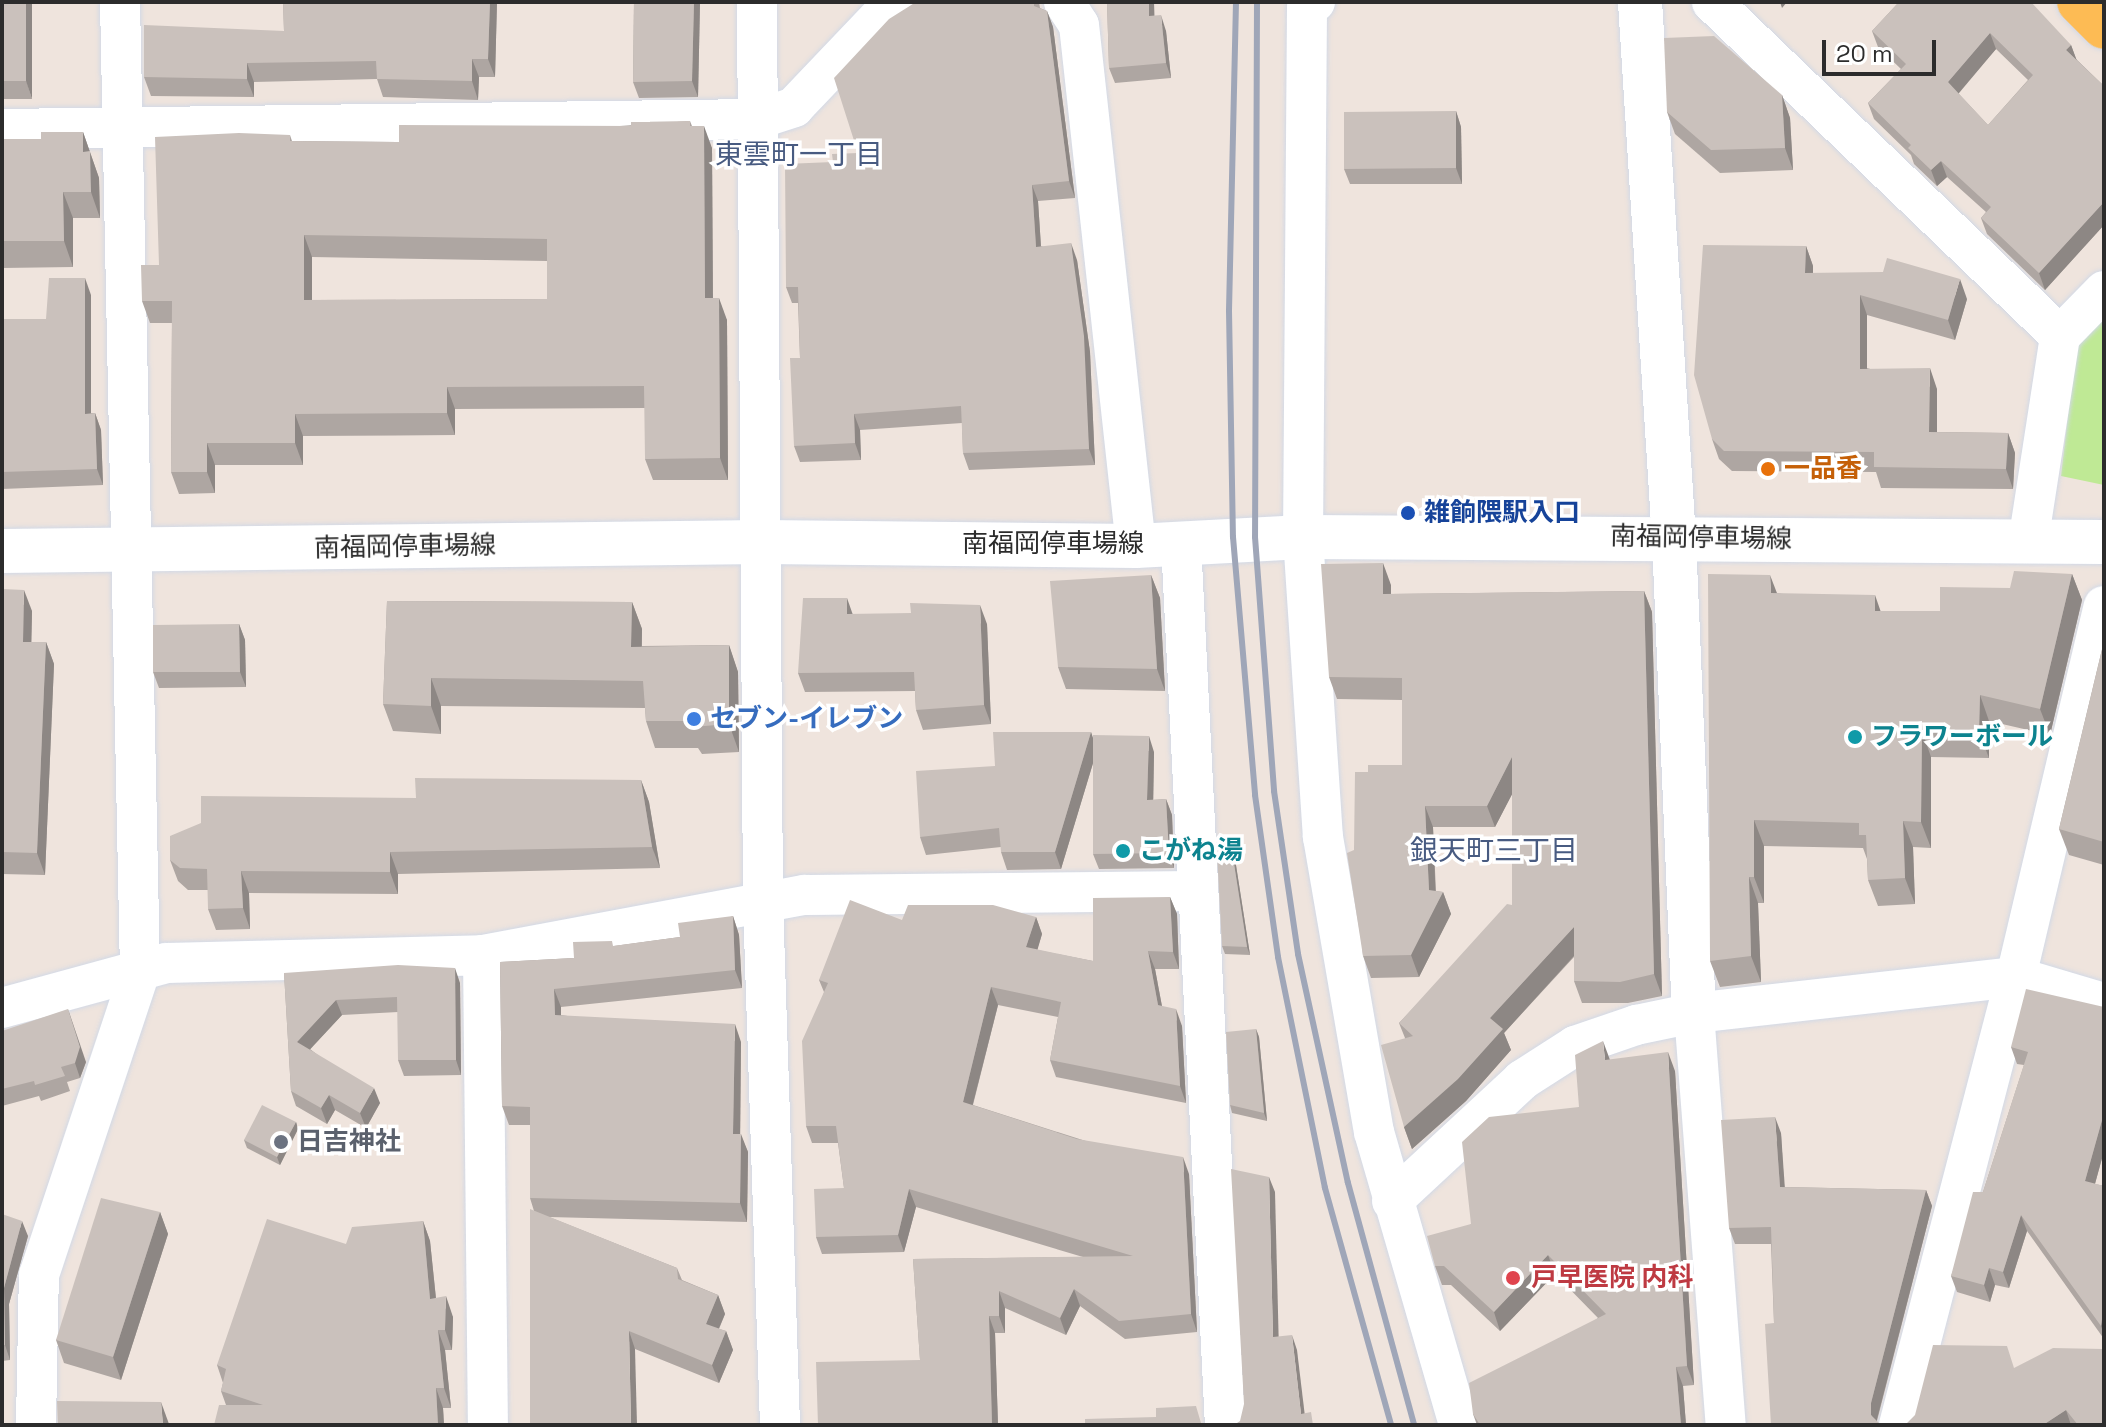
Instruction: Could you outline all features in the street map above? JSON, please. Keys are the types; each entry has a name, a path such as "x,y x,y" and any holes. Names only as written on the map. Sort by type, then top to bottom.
{"main road":[{"path":"1640,2 1674,539 1694,1013"},
{"path":"2079,2 2104,27"},
{"name":"南福岡停車場線","path":"2,551 763,542 1136,546 1303,537 2104,542"}],"street":[{"path":"36,1425 39,1275 140,972 120,2"},
{"path":"757,2 763,902 780,1425"},
{"path":"2,129 758,119 794,107 894,2"},
{"path":"1064,2 1079,25 1136,546"},
{"path":"1315,2 1307,7 1303,537 1323,837 1374,1132 1459,1425"},
{"path":"1712,2 2060,336"},
{"path":"2028,543 2060,336 2104,291"},
{"path":"1181,542 1225,1425"},
{"path":"1899,1425 2016,977 2104,606"},
{"path":"2,1008 166,963 483,955 804,895 1198,891"},
{"path":"483,955 488,1425"},
{"path":"1392,1201 1522,1080 1575,1046 1694,1013 2016,977 2104,1003"},
{"path":"1694,1013 1726,1425"}],"green space":[{"path":"2104,306 2104,485 2061,476 2078,329"}],"building":[{"path":"2,2 26,2 26,81 2,81"},
{"path":"283,2 490,2 488,59 472,59 472,81 377,79 376,61 247,63 247,79 144,77 144,25 284,31"},
{"path":"634,2 694,2 692,81 633,82"},
{"path":"916,2 1034,2 1034,6 1047,11 1069,181 1032,185 1036,247 1071,243 1084,336 1089,449 963,453 961,406 854,414 855,443 794,446 790,358 800,358 798,287 786,287 785,164 833,162 832,154 858,153 834,78 889,19"},
{"path":"1107,2 1149,2 1149,16 1161,15 1166,63 1109,68"},
{"path":"1899,2 2031,2 2071,45 2066,50 2104,86 2104,202 2039,273 1981,218 1991,207 1941,161 1931,170 1908,148 1911,145 1868,103 1906,64 1872,31","holes":["1990,33 2033,75 1988,125 1948,82"]},
{"path":"1714,36 1782,95 1785,148 1711,150 1667,112 1664,38"},
{"path":"1456,111 1456,168 1344,169 1344,112"},
{"path":"690,121 690,126 704,126 705,298 719,298 720,458 645,459 644,386 447,387 447,413 295,414 295,443 207,443 207,472 171,472 172,301 142,301 141,265 159,265 155,137 239,133 290,135 290,141 399,142 399,125 631,126 631,122","holes":["304,235 547,239 547,299 304,300"]},
{"path":"41,132 83,132 83,152 90,151 91,192 63,192 64,241 2,241 2,139 41,139"},
{"path":"1703,245 1806,246 1805,273 1883,272 1887,258 1960,279 1948,320 1860,295 1860,369 1930,368 1929,432 2008,433 2006,469 1874,467 1874,452 1724,451 1712,439 1694,375"},
{"path":"49,278 85,278 85,414 95,413 97,469 2,472 2,319 46,319"},
{"path":"1383,563 1383,594 1644,591 1654,974 1620,982 1574,981 1574,927 1490,1018 1503,1029 1458,1079 1404,1127 1381,1045 1413,1036 1399,1023 1507,904 1512,905 1512,757 1487,806 1425,806 1429,890 1443,892 1411,955 1363,956 1347,853 1354,850 1355,772 1368,772 1368,765 1402,765 1402,678 1329,677 1321,564"},
{"name":"フラワーボール","path":"2014,571 2072,574 2040,709 1980,695 1979,732 1922,731 1921,822 1903,821 1905,878 1868,880 1866,835 1859,835 1859,823 1754,820 1754,877 1749,877 1751,956 1710,961 1708,574 1770,575 1771,593 1875,595 1875,611 1940,611 1940,587 2010,588"},
{"path":"1151,575 1157,669 1058,667 1050,581"},
{"path":"2,589 24,590 23,642 46,642 37,853 2,852"},
{"path":"803,598 847,598 847,614 911,613 910,603 980,605 984,705 916,710 914,672 798,673"},
{"path":"387,601 632,602 631,647 729,645 729,724 692,727 688,721 646,721 643,681 431,678 431,706 383,704"},
{"path":"239,624 240,672 153,672 153,625"},
{"path":"2104,641 2104,842 2059,829"},
{"path":"993,732 1091,732 1055,852 1001,852 999,828 920,837 916,771 995,766"},
{"path":"1093,735 1149,736 1147,800 1166,799 1169,853 1093,854"},
{"path":"415,778 641,780 652,847 390,852 390,872 241,871 243,908 208,909 207,869 180,868 170,860 170,836 201,823 201,796 416,798"},
{"path":"1232,851 1247,947 1222,946 1217,853"},
{"path":"1170,897 1173,952 1148,951 1158,1005 1176,1009 1180,1086 1050,1060 1061,1002 991,987 963,1102 1077,1139 1183,1157 1191,1314 1119,1321 1074,1289 1060,1318 999,1291 999,1316 989,1316 992,1425 818,1425 816,1362 920,1360 913,1259 1133,1256 909,1189 898,1235 816,1237 814,1189 844,1188 836,1126 806,1126 802,1041 828,983 819,980 850,900 902,920 908,905 993,905 1036,917 1026,947 1093,961 1093,898"},
{"path":"733,916 735,970 554,989 555,1015 735,1024 733,1134 741,1134 740,1203 530,1198 530,1107 502,1106 500,962 574,958 573,942 612,941 613,946 680,937 678,923"},
{"path":"398,965 455,968 456,1060 398,1060 397,997 336,1000 297,1042 374,1088 360,1113 329,1095 321,1108 291,1091 284,973"},
{"path":"2026,989 2104,1007 2104,1113 2085,1181 2104,1186 2104,1319 2101,1326 2021,1215 2003,1272 1989,1268 1984,1285 1951,1276 1973,1192 1983,1192 2028,1052 2011,1047"},
{"path":"68,1009 80,1047 75,1063 61,1067 65,1076 35,1085 34,1081 2,1089 2,1031"},
{"path":"1256,1029 1264,1113 1230,1105 1226,1032"},
{"path":"1603,1041 1605,1060 1668,1052 1687,1366 1676,1367 1681,1425 1480,1425 1473,1414 1469,1383 1606,1314 1548,1255 1494,1312 1444,1266 1435,1266 1427,1236 1471,1224 1462,1142 1489,1117 1579,1107 1575,1055"},
{"path":"262,1105 296,1122 277,1157 244,1140"},
{"path":"1775,1117 1780,1187 1926,1190 1871,1403 1871,1415 1881,1425 1771,1425 1765,1324 1774,1323 1771,1227 1729,1228 1721,1120"},
{"path":"1231,1169 1269,1177 1273,1337 1292,1335 1301,1414 1311,1412 1313,1425 1234,1425 1240,1421 1244,1404"},
{"path":"101,1198 160,1212 113,1357 56,1340"},
{"path":"530,1209 677,1268 678,1279 718,1295 706,1324 726,1331 712,1365 629,1331 631,1425 530,1425"},
{"path":"2,1214 22,1221 4,1288 5,1345 2,1345"},
{"path":"267,1219 346,1244 352,1227 423,1221 430,1299 446,1296 445,1330 438,1330 444,1388 436,1388 438,1425 214,1425 219,1405 263,1405 221,1391 226,1369 217,1365"},
{"path":"1933,1345 2007,1346 2014,1368 2053,1348 2103,1349 2104,1425 2078,1425 2066,1410 2043,1425 1905,1425 1915,1415"},
{"path":"57,1401 161,1402 163,1425 58,1425"},
{"path":"1196,1406 1204,1425 1085,1425 1085,1419 1156,1417 1156,1408"}],"railway":[{"path":"1236,2 1229,311 1233,537 1255,795 1278,957 1325,1188 1391,1425"},
{"path":"1257,2 1255,537 1274,791 1298,954 1348,1183 1414,1425"}],"place":[{"name":"一品香","path":"1768,469"},
{"name":"雑餉隈駅入口","path":"1408,513"},
{"name":"セブン-イレブン","path":"694,719"},
{"name":"フラワーボール","path":"1855,737"},
{"name":"こがね湯","path":"1123,851"},
{"name":"日吉神社","path":"281,1142"},
{"name":"戸早医院 内科","path":"1513,1278"}],"district":[{"name":"東雲町一丁目","path":"799,154"},
{"name":"銀天町三丁目","path":"1494,850"}]}
